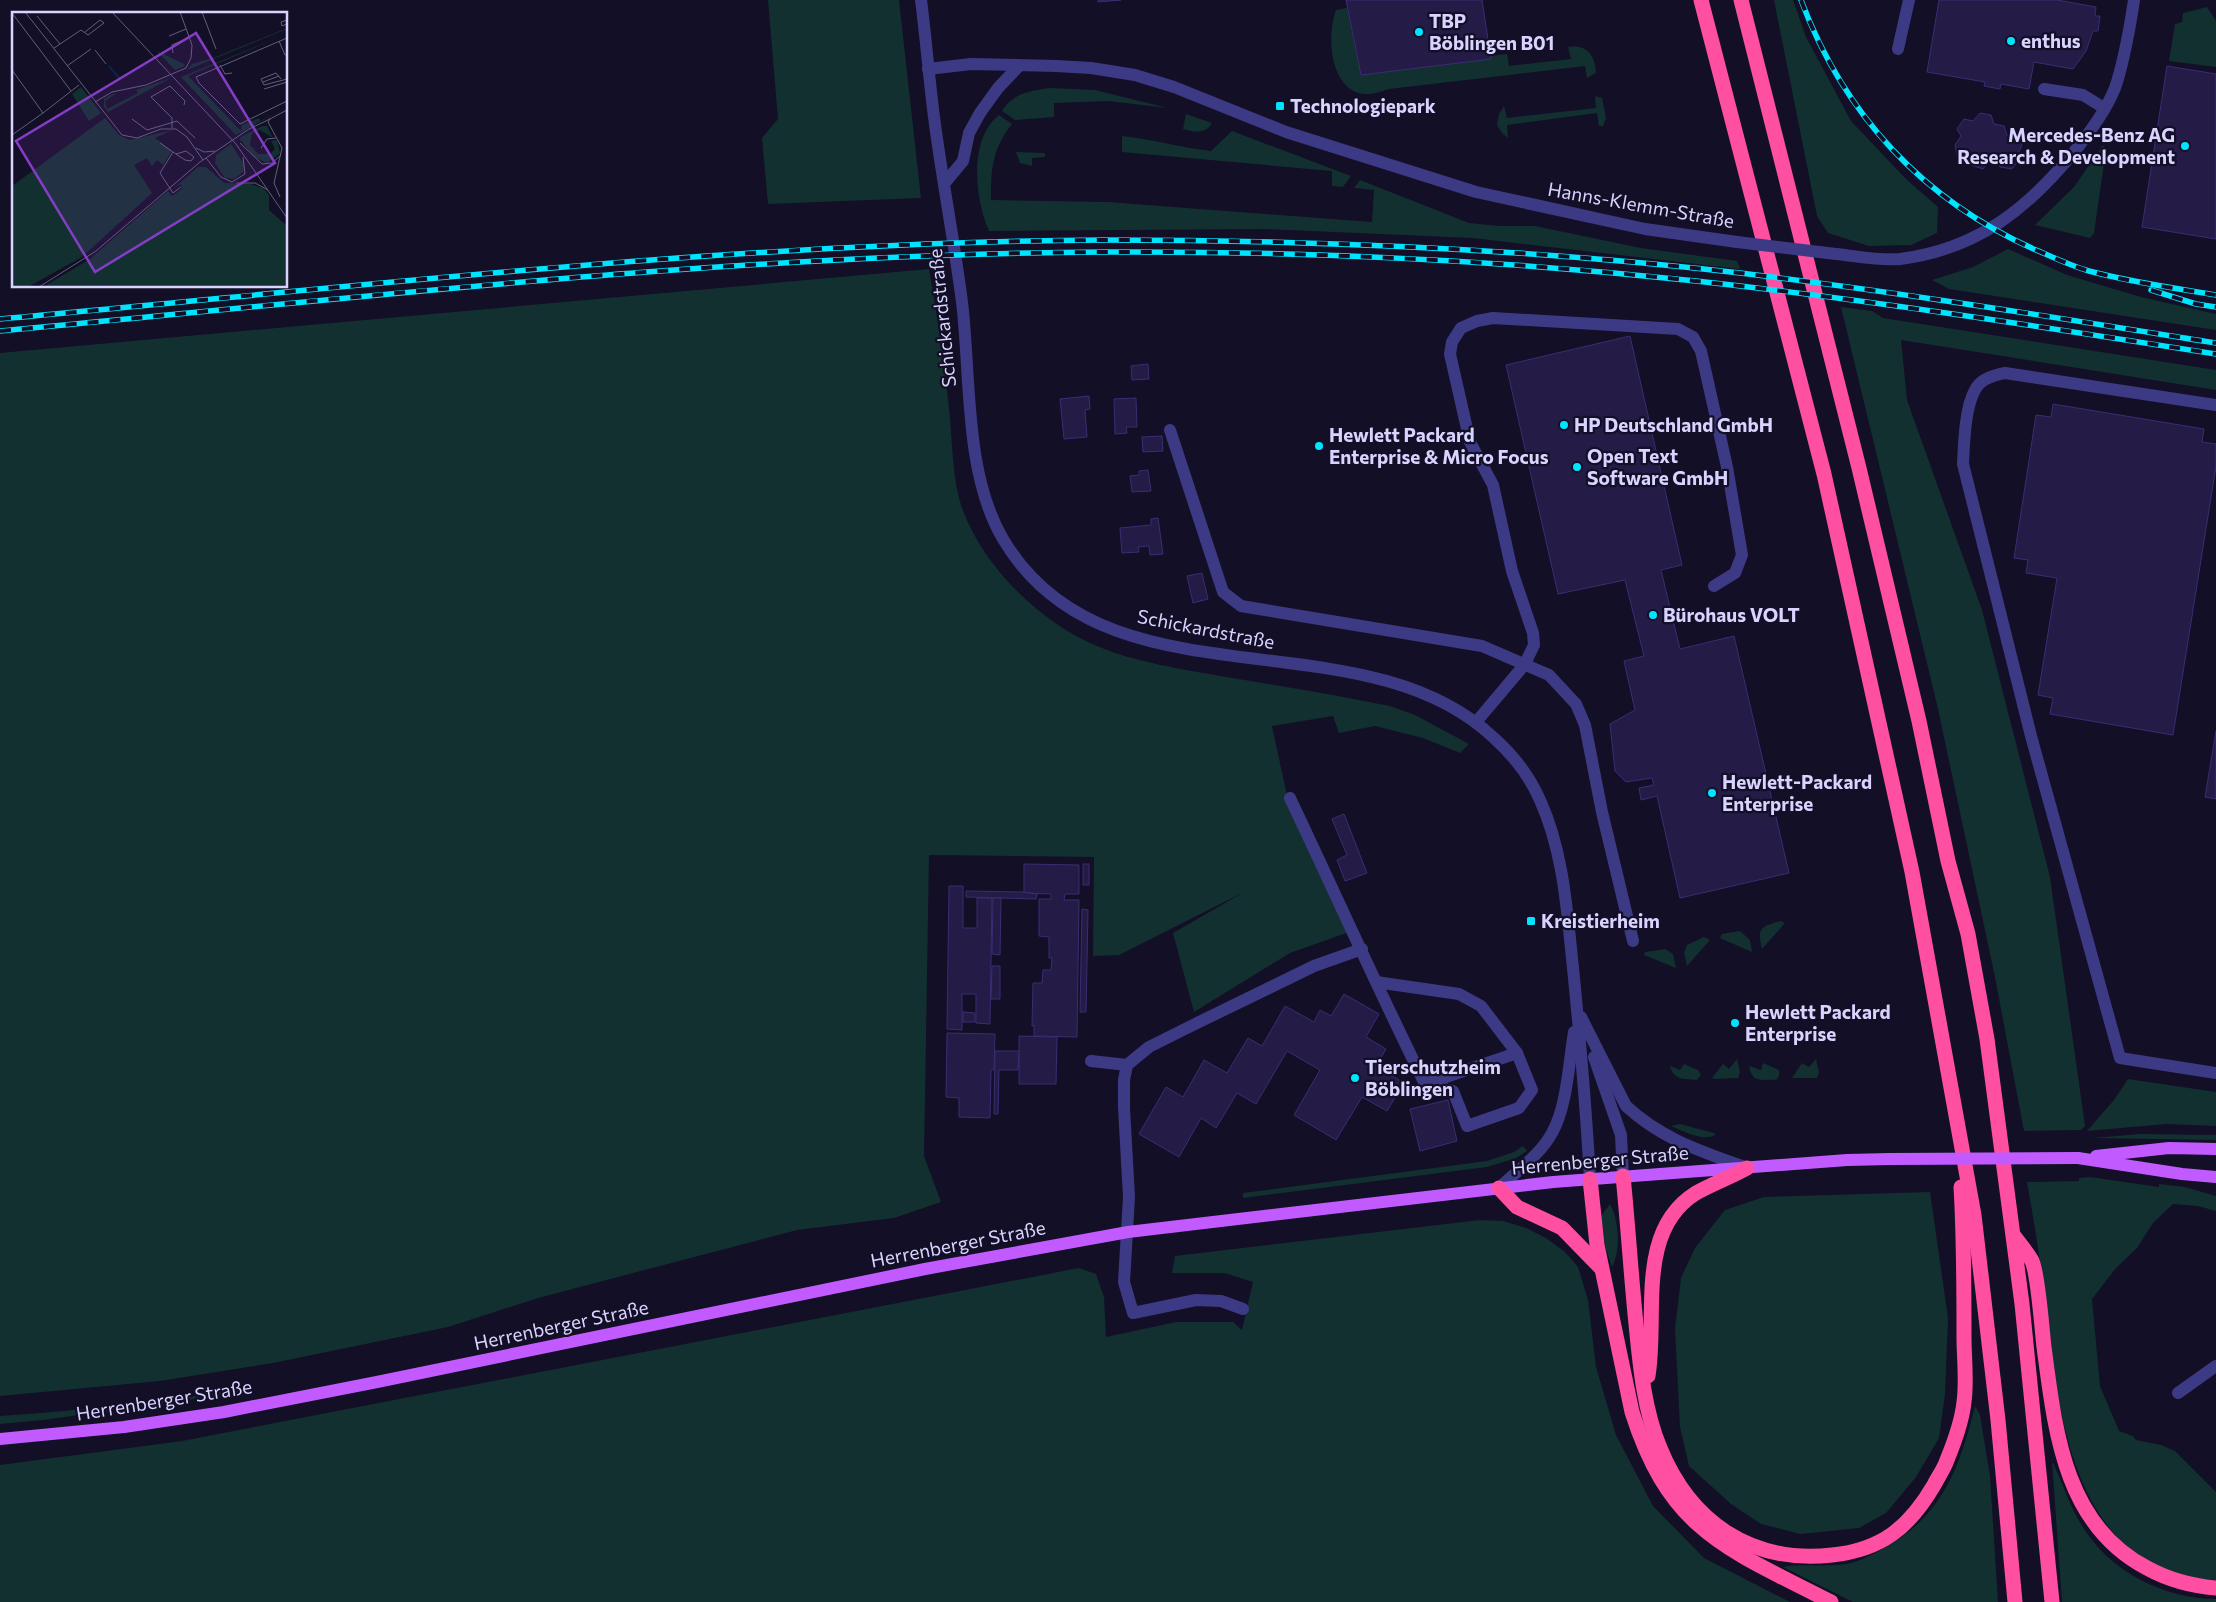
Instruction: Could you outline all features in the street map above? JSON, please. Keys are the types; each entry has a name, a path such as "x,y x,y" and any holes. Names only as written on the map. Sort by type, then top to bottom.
{"highway":[{"path":"1701,0 1824,474 1912,872 1974,1215 1998,1420 2015,1602"},
{"path":"1741,0 1859,468 1919,721 1948,861 1968,934 1987,1039 2012,1234 2042,1492 2052,1602"},
{"path":"1624,1176 1638,1340 1645,1392 1659,1447 1669,1467 1689,1499 1706,1517 1727,1533 1764,1551 1788,1556 1812,1557 1857,1552 1893,1536 1921,1508 1947,1462 1964,1402 1964,1244 1957,1128"},
{"path":"1645,1392 1652,1339 1654,1266 1661,1233 1672,1215 1688,1199 1748,1168"},
{"path":"1590,1179 1597,1245 1632,1412 1640,1438 1662,1483 1687,1515 1720,1543 1767,1572 1831,1602"},
{"path":"1499,1188 1517,1207 1562,1228 1602,1269"},
{"path":"2012,1234 2032,1262 2054,1418 2069,1476 2084,1508 2104,1537 2128,1558 2164,1576 2195,1586 2216,1588"}],"main road":[{"name":"Herrenberger Straße","path":"0,1439 124,1427 224,1412 934,1267 1128,1232 1499,1188 1624,1176 1847,1160 2078,1158 2170,1148 2216,1149"},
{"name":"Herrenberger Straße","path":"2078,1158 2182,1174 2216,1176"}],"street":[{"name":"Schickardstraße","path":"921,0 928,69 962,306 979,477 989,513 1004,542 1029,574 1074,610 1109,628 1148,640 1194,650 1374,676 1426,692 1476,721 1512,755 1539,797 1554,835 1564,884 1577,1010 1590,1179"},
{"path":"1898,49 1908,0"},
{"name":"Hanns-Klemm-Straße","path":"928,69 971,64 1091,68 1135,76 1174,87 1286,132 1476,192 1645,229 1836,254 1898,259 1931,253 1960,244 1992,229 2031,199 2053,179 2091,130 2116,83 2134,0"},
{"path":"944,184 963,161 969,133 980,113 998,88 1019,66"},
{"path":"2044,89 2083,95 2104,108"},
{"path":"1476,721 1525,664 1534,644 1533,633 1512,571 1493,485 1470,442 1450,354 1452,342 1461,328 1478,320 1493,318 1678,330 1694,337 1701,351 1727,467 1742,556 1735,573 1714,586"},
{"path":"2216,406 2005,373 1989,377 1975,389 1966,424 1963,464 2031,736 2120,1058 2216,1074"},
{"name":"Schickardstraße","path":"1170,430 1223,592 1241,606 1482,646 1549,675 1567,692 1576,704 1585,725 1602,812 1634,941"},
{"path":"1290,798 1425,1084"},
{"path":"1091,1061 1127,1065 1149,1047 1314,966 1362,948"},
{"path":"1376,982 1458,994 1481,1006 1517,1053 1532,1090 1519,1108 1467,1126 1453,1090 1425,1084"},
{"name":"Schickardstraße","path":"1577,1010 1621,1135 1624,1176"},
{"path":"1577,1010 1626,1106 1651,1128 1675,1141 1748,1168"},
{"path":"1499,1188 1530,1160 1556,1125 1562,1102 1577,1010"},
{"path":"1425,1084 1517,1053"},
{"path":"1127,1065 1124,1099 1128,1232 1124,1282 1133,1313 1196,1300 1221,1301 1243,1309"},
{"path":"2178,1392 2216,1366"}],"green space":[{"path":"768,0 899,0 921,198 768,204 762,138 778,119"},
{"path":"1774,0 1793,0 1806,37 1851,121 1906,179 1938,207 1937,233 1911,245 1869,246 1828,233 1817,216"},
{"path":"2207,7 2216,21 2216,67 2169,61 2175,24 2182,22 2183,13"},
{"path":"1347,8 1361,75 1490,59 1490,56 1507,54 1509,66 1571,59 1568,47 1580,47 1589,52 1594,61 1596,73 1587,78 1585,66 1389,89 1370,94 1358,93 1348,88 1341,79 1336,69 1331,44 1333,20 1336,10"},
{"path":"1049,88 1095,90 1168,108 1108,101 1054,103 1054,117 1015,120 1002,111 1011,100 1022,94"},
{"path":"1595,96 1602,98 1606,118 1603,126 1599,126 1597,113 1507,125 1508,138 1497,125 1499,114 1504,106 1507,118 1596,108"},
{"path":"1186,114 1212,123 1203,131 1195,132 1183,129"},
{"path":"999,115 1012,124 1000,142 994,160 991,178 991,200 1108,202 1372,222 1374,190 1354,188 1360,180 1469,223 1499,226 1535,226 1641,248 1737,261 1740,269 1473,238 1263,229 989,231 980,203 977,170 982,139 989,126"},
{"path":"1232,131 1351,176 1343,187 1332,186 1332,171 1122,152 1122,136 1211,151"},
{"path":"2103,145 2106,150 2094,233 2090,238 2035,225 2074,187"},
{"path":"1016,152 1045,153 1045,157 1032,158 1032,166 1020,163"},
{"path":"2008,249 2067,275 2141,297 2216,314 2216,330 1949,289 1932,280 1973,267"},
{"path":"929,269 945,373 959,498 967,521 979,544 1012,586 1032,605 1075,635 1112,652 1177,668 1390,706 1415,715 1469,744 1460,753 1423,738 1375,726 1339,733 1333,716 1272,726 1289,805 1352,931 1290,953 1194,1012 1173,933 1244,892 1119,955 1093,956 1094,857 929,855 924,1156 941,1202 894,1218 797,1230 538,1298 448,1327 273,1363 160,1381 0,1396 0,353"},
{"path":"1841,307 1872,311 1883,318 2216,370 2216,390 1901,340 1907,400 1982,610 2050,877 2085,1126 2081,1130 2024,1131 1995,977 1938,709"},
{"path":"1780,921 1785,923 1762,949 1760,932 1764,927"},
{"path":"1740,931 1750,940 1752,952 1720,938 1722,934"},
{"path":"1704,937 1710,940 1687,966 1684,953 1687,945"},
{"path":"1665,949 1673,954 1676,968 1644,955 1645,952"},
{"path":"1737,1059 1740,1072 1738,1078 1712,1078 1723,1064 1729,1069"},
{"path":"1816,1059 1819,1073 1817,1078 1792,1078 1802,1063 1809,1067"},
{"path":"1763,1063 1779,1070 1779,1076 1776,1080 1761,1080 1753,1076 1749,1066 1761,1070"},
{"path":"1684,1064 1698,1070 1701,1075 1697,1080 1680,1078 1674,1074 1670,1066 1680,1070"},
{"path":"2128,1079 2216,1092 2216,1126 2166,1124 2087,1131 2114,1100"},
{"path":"1680,1124 1716,1134 1700,1137 1671,1126"},
{"path":"2140,1134 2216,1135 2216,1140 2093,1138"},
{"path":"1523,1146 1527,1151 1516,1158 1487,1167 1243,1198 1243,1193 1487,1161 1514,1152"},
{"path":"2090,1177 2159,1187 2159,1184 2185,1187 2216,1196 2216,1211 2198,1206 2173,1204 2153,1223 2137,1248 2116,1268 2092,1299 2100,1386 2119,1431 2133,1436 2136,1440 2161,1445 2175,1451 2216,1492 2216,1580 2168,1571 2130,1549 2102,1518 2081,1480 2067,1436 2057,1391 2027,1182 2079,1181 2079,1178"},
{"path":"1930,1192 1948,1318 1945,1394 1939,1438 1916,1477 1886,1513 1859,1528 1800,1534 1761,1524 1731,1504 1689,1466 1680,1427 1675,1329 1681,1278 1695,1248 1725,1210 1764,1197"},
{"path":"1610,1204 1618,1235 1617,1252 1612,1267 1605,1246 1601,1216"},
{"path":"1480,1220 1503,1221 1526,1228 1546,1238 1565,1252 1578,1267 1588,1300 1596,1367 1616,1435 1653,1506 1704,1558 1790,1602 0,1602 0,1465 182,1441 1079,1268 1096,1274 1104,1297 1106,1337 1176,1322 1233,1322 1242,1330 1253,1282 1225,1273 1172,1273 1175,1256"},
{"path":"252,1387 252,1391 43,1420 0,1424 0,1416 126,1405"},
{"path":"1975,1406 1980,1415 1990,1476 1998,1602 1853,1602 1783,1567 1851,1563 1873,1554 1906,1534 1922,1520 1946,1487 1963,1449"},
{"path":"2052,1461 2078,1519 2094,1543 2108,1557 2140,1580 2159,1588 2197,1598 2216,1599 2216,1602 2062,1602"}],"building":[{"path":"1098,0 1121,0 1098,2"},
{"name":"TBP Böblingen B01","path":"1346,0 1482,0 1491,59 1361,75"},
{"name":"enthus","path":"1939,0 2057,0 2096,7 2095,16 2100,16 2098,31 2093,31 2086,51 2073,69 2034,62 2029,89 2001,84 2000,89 1984,86 1985,82 1927,72"},
{"name":"Mercedes-Benz AG Research & Development","path":"2167,66 2216,74 2216,239 2142,227"},
{"path":"1980,113 1991,115 1994,124 2004,126 2007,135 2018,135 2022,146 2019,151 2021,157 2012,169 2000,167 1996,160 1989,160 1983,169 1971,165 1968,156 1957,155 1955,145 1961,136 1957,129 1964,119 1973,121"},
{"name":"Bürohaus VOLT","path":"1630,336 1682,565 1661,570 1680,649 1734,636 1789,873 1680,898 1657,796 1641,800 1639,788 1654,785 1652,778 1626,782 1615,771 1610,724 1635,710 1624,661 1644,656 1625,580 1558,594 1506,365"},
{"path":"1148,364 1149,379 1132,380 1131,366"},
{"path":"1089,396 1090,409 1085,410 1087,437 1064,439 1060,399"},
{"path":"1136,398 1137,427 1126,427 1127,433 1115,434 1114,399"},
{"path":"2053,404 2204,429 2202,442 2216,444 2216,466 2173,735 2050,714 2053,698 2038,695 2057,578 2026,573 2028,560 2014,558 2036,415 2051,417"},
{"path":"1162,436 1163,451 1143,452 1142,437"},
{"path":"1148,470 1151,491 1132,492 1130,476 1139,475 1139,471"},
{"path":"1158,518 1163,554 1150,555 1149,546 1138,547 1139,552 1122,553 1120,528 1151,525 1151,519"},
{"path":"1202,573 1208,599 1193,603 1187,576"},
{"path":"2216,731 2216,799 2205,797"},
{"path":"1344,814 1367,873 1345,881 1337,860 1347,855 1332,819"},
{"path":"1024,864 1079,865 1079,894 1065,894 1064,900 1079,900 1077,1037 1034,1036 1034,1025 1032,1026 1033,983 1042,983 1043,970 1051,970 1052,958 1049,958 1049,937 1039,936 1039,899 1051,899 1051,894 1024,893"},
{"path":"1083,864 1089,864 1089,885 1083,885"},
{"path":"949,886 963,886 963,928 977,928 977,898 992,898 990,1024 976,1023 976,994 962,994 962,1030 947,1029"},
{"path":"966,891 1037,894 1036,899 966,897"},
{"path":"993,898 1001,898 1000,955 992,954"},
{"path":"1082,909 1088,910 1086,1012 1080,1012"},
{"path":"992,966 1000,966 1000,999 991,999"},
{"name":"Tierschutzheim Böblingen","path":"1344,994 1379,1014 1366,1037 1386,1049 1376,1066 1404,1083 1387,1111 1362,1097 1336,1140 1294,1115 1320,1070 1287,1051 1256,1104 1237,1093 1216,1128 1201,1118 1179,1157 1139,1134 1166,1087 1183,1097 1204,1060 1227,1073 1248,1038 1262,1046 1285,1006 1314,1022 1320,1010 1331,1016"},
{"path":"963,1012 975,1013 975,1022 963,1022"},
{"path":"947,1033 995,1034 994,1070 991,1070 990,1118 959,1117 959,1098 946,1097"},
{"path":"1019,1036 1057,1037 1056,1084 1019,1084"},
{"path":"995,1051 1019,1051 1018,1070 999,1070 998,1114 994,1114"},
{"path":"1448,1100 1457,1141 1420,1151 1410,1109"}],"railway":[{"path":"1801,0 1819,42 1840,81 1865,117 1893,150 1924,180 1958,206 1996,230 2036,250 2082,269 2136,282 2216,295"},
{"path":"0,319 414,280 690,257 966,243 1184,240 1343,244 1502,252 1661,265 1859,288 2216,343"},
{"path":"0,331 551,279 689,269 827,260 966,255 1178,252 1326,255 1474,262 1696,281 1891,305 2216,354"},
{"path":"2151,290 2196,304 2216,307"}],"place":[{"name":"TBP Böblingen B01","path":"1419,32"},
{"name":"enthus","path":"2011,41"},
{"name":"Technologiepark","path":"1280,106"},
{"name":"Mercedes-Benz AG Research & Development","path":"2185,146"},
{"name":"HP Deutschland GmbH","path":"1564,425"},
{"name":"Hewlett Packard Enterprise & Micro Focus","path":"1319,446"},
{"name":"Open Text Software GmbH","path":"1577,467"},
{"name":"Bürohaus VOLT","path":"1653,615"},
{"name":"Hewlett-Packard Enterprise","path":"1712,793"},
{"name":"Kreistierheim","path":"1531,921"},
{"name":"Hewlett Packard Enterprise","path":"1735,1023"},
{"name":"Tierschutzheim Böblingen","path":"1355,1078"}]}
